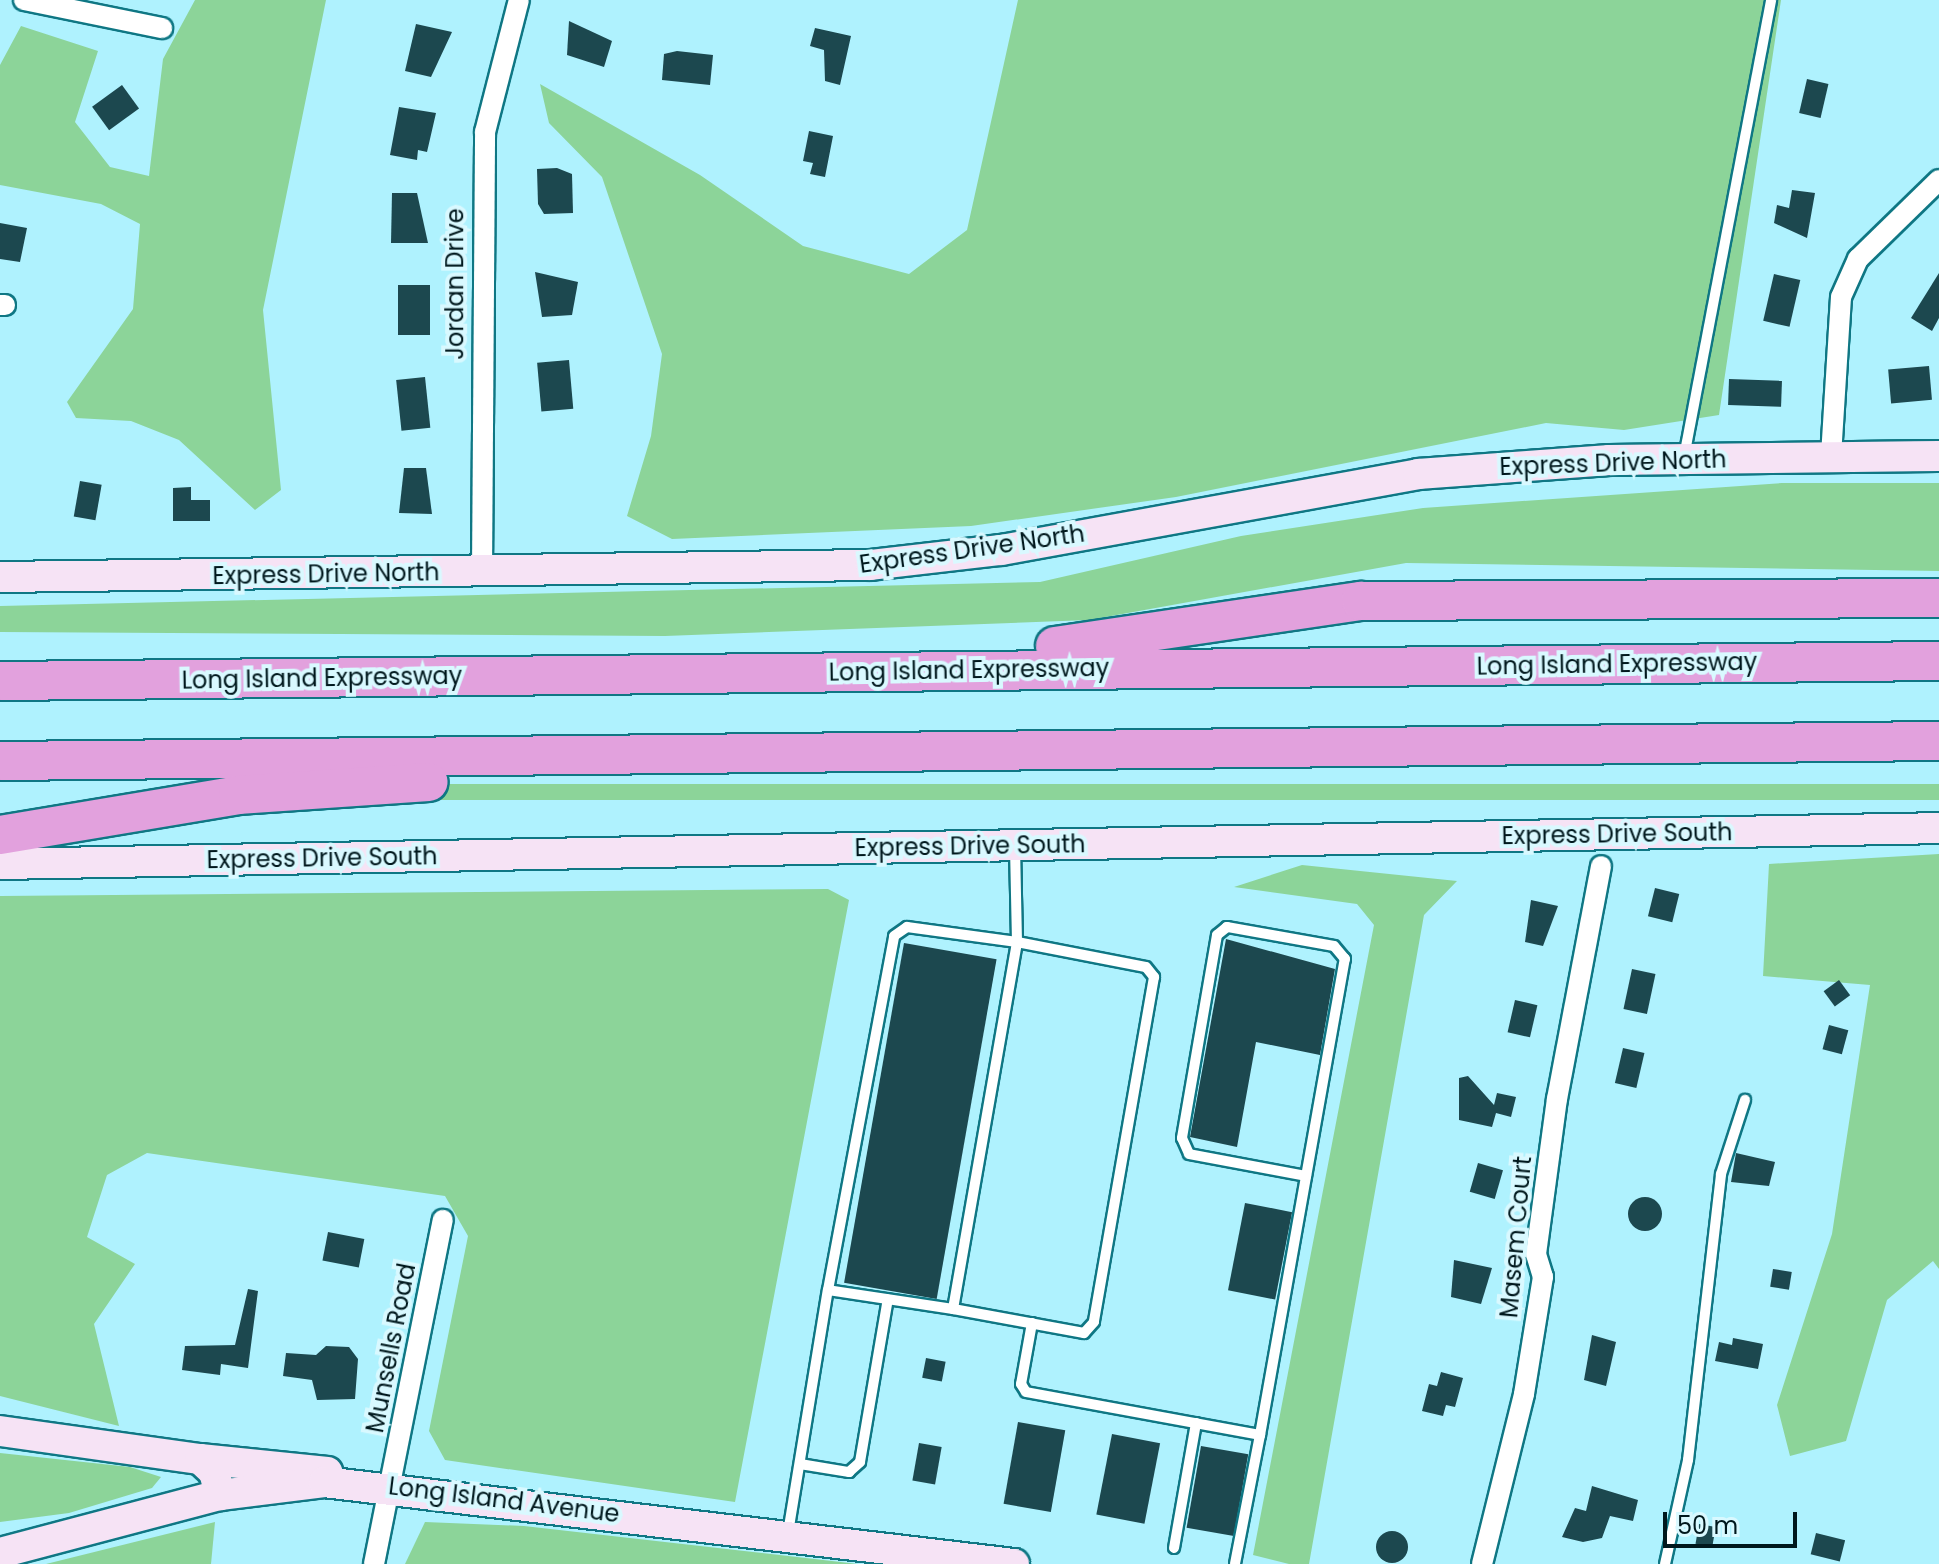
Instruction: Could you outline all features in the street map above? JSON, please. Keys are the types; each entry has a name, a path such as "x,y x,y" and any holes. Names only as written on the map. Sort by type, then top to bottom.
{"highway":[{"path":"887,671 953,652 1100,643 1361,601 1939,598"},
{"name":"Long Island Expressway","path":"0,681 1939,661"},
{"path":"0,673 90,681"},
{"path":"0,761 1939,741"},
{"path":"0,835 280,791 663,775 853,753"}],"main road":[{"name":"Express Drive North","path":"0,577 871,565 1001,550 1418,474 1683,459 1939,456"},
{"name":"Express Drive South","path":"0,864 1939,828"},
{"path":"0,1431 200,1459 294,1465 391,1486"},
{"path":"200,1459 214,1472 220,1495"},
{"name":"Long Island Avenue","path":"0,1553 220,1495 301,1484 391,1486 1014,1564"}],"street":[{"path":"24,0 162,28"},
{"name":"Jordan Drive","path":"482,572 485,132 519,0"},
{"path":"1831,456 1841,297 1858,259 1939,180"},
{"name":"Masem Court","path":"1482,1564 1524,1394 1543,1277 1536,1254 1557,1099 1601,866"},
{"name":"Munsells Road","path":"374,1564 443,1220"}],"lane":[{"path":"1683,459 1771,0"},
{"path":"953,1309 1017,942 1015,845"},
{"path":"788,1534 828,1290 894,936 907,927 1017,942 1146,967 1154,977 1094,1322 1084,1333 828,1290"},
{"path":"1235,1564 1260,1435 1345,959 1334,946 1227,927 1217,935 1182,1138 1189,1154 1306,1176"},
{"path":"1665,1564 1688,1460 1721,1174 1745,1100"},
{"path":"800,1464 849,1472 860,1462 888,1299"},
{"path":"1032,1323 1021,1384 1026,1392 1260,1435"},
{"path":"1174,1548 1196,1423"}],"green space":[{"path":"195,0 326,0 263,310 281,490 255,510 179,440 131,421 76,418 67,402 133,309 140,224 101,204 0,185 0,65 21,26 98,51 75,122 110,167 149,176 163,59"},
{"path":"1018,0 1781,0 1719,415 1624,430 1546,423 1176,497 971,526 672,539 627,516 651,436 662,354 602,177 549,123 540,84 700,175 803,246 909,274 967,230"},
{"path":"1782,483 1939,483 1939,571 1406,563 1089,620 665,636 0,632 0,606 1040,582 1241,536 1423,508"},
{"path":"347,784 1939,784 1939,800 347,800"},
{"path":"1939,854 1939,1269 1933,1261 1887,1300 1846,1441 1790,1456 1777,1405 1832,1234 1870,985 1763,976 1769,864"},
{"path":"1302,865 1457,881 1424,915 1309,1564 1289,1564 1253,1555 1374,925 1357,904 1234,887"},
{"path":"828,889 849,900 735,1502 445,1460 429,1431 468,1236 445,1196 147,1153 107,1175 87,1237 135,1264 94,1324 119,1426 0,1396 0,896"},
{"path":"0,1453 130,1467 161,1477 152,1488 69,1513 0,1522"},
{"path":"215,1522 211,1564 46,1564"},
{"path":"425,1522 524,1526 858,1564 405,1564"}],"building":[{"path":"569,21 612,41 604,67 567,55"},
{"path":"416,24 452,32 431,77 405,71"},
{"path":"815,28 851,36 840,85 825,81 824,50 810,46"},
{"path":"677,51 713,55 710,85 662,80 664,54"},
{"path":"1807,79 1828,84 1821,118 1799,113"},
{"path":"122,85 139,108 109,130 92,107"},
{"path":"399,107 436,113 427,152 418,150 417,160 390,155"},
{"path":"809,131 833,136 825,177 810,174 813,163 803,161"},
{"path":"557,168 572,174 573,213 544,214 538,204 537,169"},
{"path":"1792,190 1815,193 1807,238 1774,223 1777,205 1789,208"},
{"path":"392,193 417,193 428,243 391,243"},
{"path":"0,223 27,228 20,262 0,259"},
{"path":"535,272 578,282 572,315 542,317"},
{"path":"1939,273 1939,318 1932,331 1911,318"},
{"path":"1774,274 1800,280 1790,327 1763,321"},
{"path":"398,285 430,285 430,335 398,335"},
{"path":"569,360 573,409 541,412 537,363"},
{"path":"1929,366 1932,400 1891,403 1888,370"},
{"path":"425,377 430,428 401,431 396,380"},
{"path":"1729,379 1782,381 1781,407 1728,405"},
{"path":"404,468 426,468 432,514 399,513"},
{"path":"80,481 102,485 95,520 74,516"},
{"path":"191,487 191,500 210,500 210,521 173,521 173,488"},
{"path":"1655,888 1679,894 1672,922 1648,916"},
{"path":"1531,900 1558,906 1543,946 1525,942"},
{"path":"1226,939 1335,969 1320,1055 1256,1042 1237,1147 1190,1137"},
{"path":"904,943 997,959 937,1299 844,1283"},
{"path":"1632,969 1655,974 1647,1014 1623,1009"},
{"path":"1839,980 1850,995 1835,1007 1824,991"},
{"path":"1515,1000 1537,1005 1530,1037 1508,1032"},
{"path":"1829,1025 1848,1030 1842,1054 1823,1049"},
{"path":"1623,1048 1644,1053 1636,1088 1615,1083"},
{"path":"1468,1076 1494,1105 1497,1093 1516,1097 1511,1117 1496,1113 1492,1127 1459,1120 1459,1078"},
{"path":"1736,1153 1775,1162 1769,1186 1731,1182"},
{"path":"1478,1163 1503,1170 1495,1199 1470,1192"},
{"path":"1645,1197 1657,1202 1662,1214 1657,1226 1645,1231 1633,1226 1628,1214 1633,1202"},
{"path":"1245,1203 1292,1212 1275,1300 1228,1290"},
{"path":"328,1232 364,1239 359,1268 322,1260"},
{"path":"1454,1260 1492,1268 1481,1304 1451,1297"},
{"path":"1773,1269 1792,1272 1789,1290 1770,1287"},
{"path":"248,1289 258,1291 248,1368 221,1364 220,1375 182,1370 185,1346 235,1345"},
{"path":"1592,1335 1616,1342 1606,1386 1584,1380"},
{"path":"1733,1338 1763,1344 1758,1369 1715,1361 1719,1342 1732,1345"},
{"path":"326,1346 349,1347 358,1359 355,1399 317,1400 312,1380 283,1376 286,1353 316,1355"},
{"path":"926,1358 946,1362 942,1381 922,1378"},
{"path":"1441,1372 1463,1378 1455,1407 1446,1405 1443,1416 1422,1411 1429,1384 1437,1386"},
{"path":"1018,1422 1065,1430 1051,1512 1004,1504"},
{"path":"1112,1434 1160,1443 1144,1524 1096,1514"},
{"path":"919,1443 942,1447 935,1484 912,1480"},
{"path":"1201,1446 1248,1454 1234,1536 1187,1528"},
{"path":"1592,1486 1638,1500 1633,1521 1610,1516 1602,1538 1583,1542 1562,1537 1575,1508 1586,1511"},
{"path":"1699,1524 1716,1527 1712,1547 1696,1544"},
{"path":"1392,1531 1403,1536 1408,1547 1403,1558 1392,1563 1381,1558 1376,1547 1381,1536"},
{"path":"1816,1533 1845,1540 1840,1562 1811,1554"}]}
